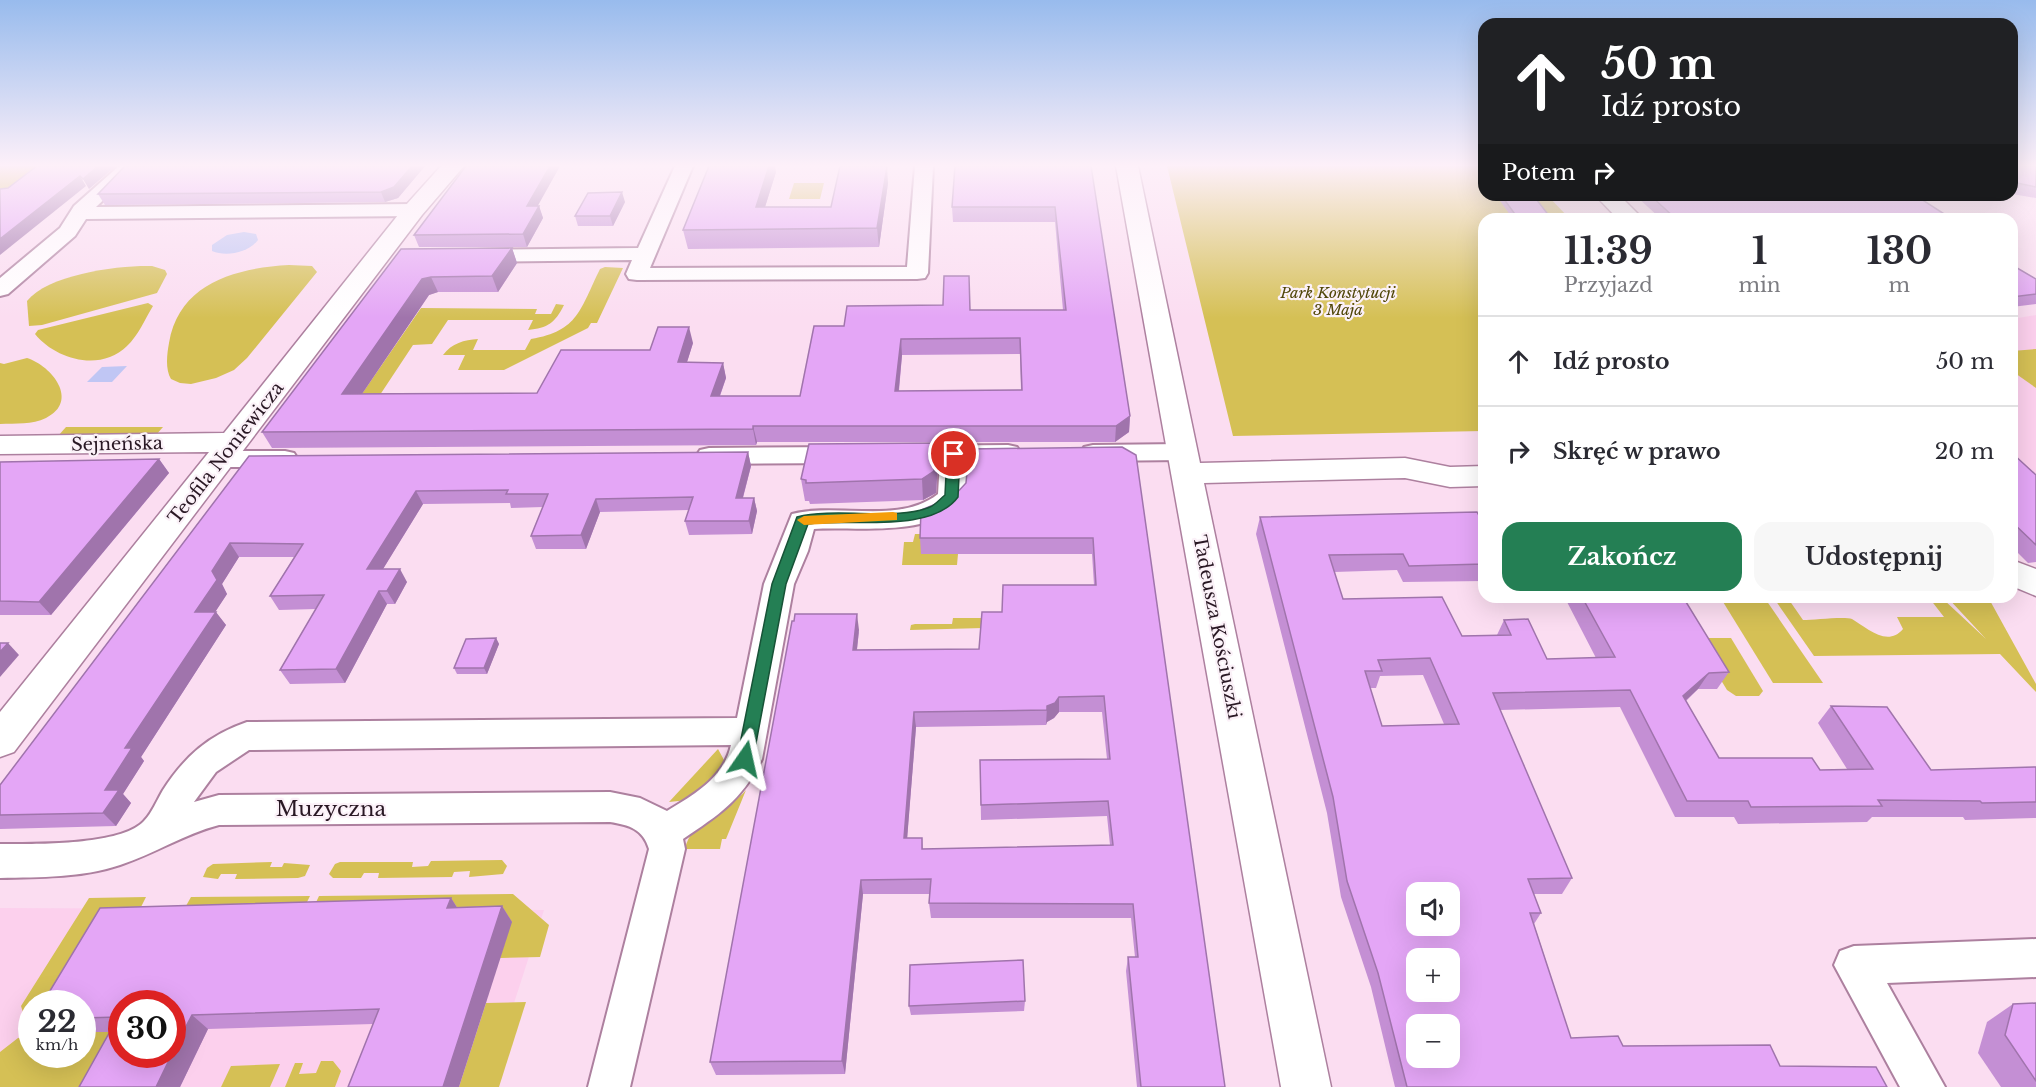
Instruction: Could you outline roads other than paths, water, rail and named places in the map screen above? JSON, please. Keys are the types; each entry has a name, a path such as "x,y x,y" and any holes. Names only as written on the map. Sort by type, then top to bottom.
{"street":[{"path":"0,289 71,229 77,217"},
{"name":"Teofila Noniewicza","path":"0,741 409,217"},
{"path":"661,217 637,274 917,273 921,217"},
{"name":"Tadeusza Kościuszki","path":"1137,217 1306,1087"},
{"path":"449,256 644,254"},
{"path":"378,256 405,257"},
{"name":"Sejneńska","path":"0,445 228,451"},
{"path":"228,451 308,459"},
{"path":"690,456 1032,453"},
{"path":"1066,453 1185,462 1405,468 1450,477 1478,476"},
{"path":"609,1087 664,864 667,849 664,832 710,802 733,783 745,759 779,584 794,550 802,521 823,518 905,516 934,511 951,497 954,454"},
{"path":"1405,468 1441,459 1478,458"},
{"path":"2018,575 2036,584"},
{"path":"157,832 194,770 206,758 233,740 247,736 751,731"},
{"name":"Muzyczna","path":"0,861 80,858 98,855 132,844 190,817 219,810 610,807 642,813 664,832"},
{"path":"1924,1087 1854,965 2036,958"}],"water":[{"path":"244,232 256,234 258,240 249,248 230,254 212,251 212,245 227,235"},
{"path":"127,366 112,382 87,382 102,367"}],"park label":[{"name":"Park Konstytucji 3 Maja","path":"1338,300"}]}
